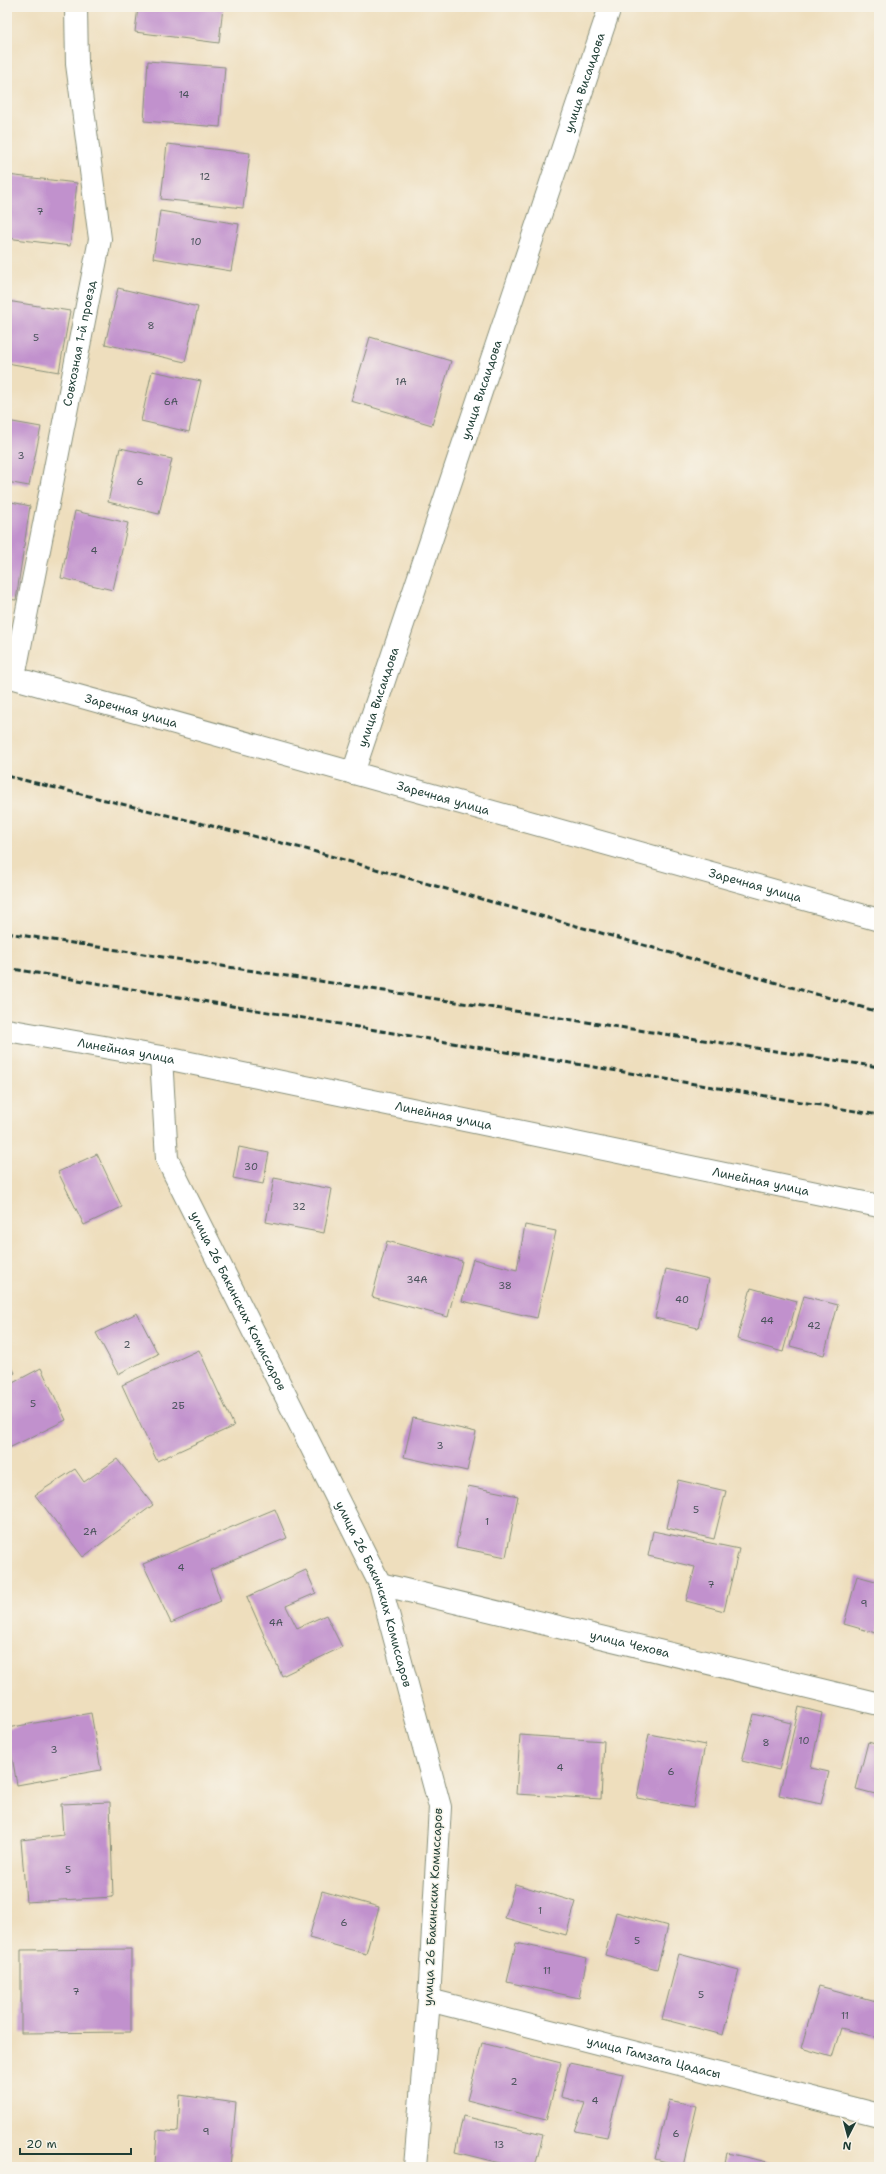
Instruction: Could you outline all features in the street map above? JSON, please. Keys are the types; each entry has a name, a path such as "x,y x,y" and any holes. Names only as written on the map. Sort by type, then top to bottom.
{"street":[{"name":"Совхозная 1-й проезд","path":"10,676 100,239 77,64 76,7"},
{"name":"улица Висаидова","path":"353,773 610,7"},
{"name":"Заречная улица","path":"10,676 879,920"},
{"name":"Линейная улица","path":"7,1030 161,1057 879,1206"},
{"name":"улица 26 Бакинских Комиссаров","path":"161,1057 167,1159 380,1584 440,1807 429,2000 415,2167"},
{"name":"улица Чехова","path":"380,1584 879,1704"},
{"name":"улица Гамзата Цадасы","path":"429,2000 879,2115"}],"building":[{"path":"138,7 223,7 219,43 135,32"},
{"path":"148,61 225,67 220,127 144,121"},
{"path":"167,144 250,153 243,208 161,199"},
{"path":"7,175 77,183 70,246 7,238"},
{"path":"160,211 239,224 231,271 153,258"},
{"path":"118,288 198,307 185,362 105,344"},
{"path":"7,301 70,311 59,372 7,363"},
{"path":"370,337 451,361 432,425 351,401"},
{"path":"152,371 201,381 189,432 141,421"},
{"path":"7,421 41,427 29,486 7,482"},
{"path":"120,448 172,459 159,514 108,502"},
{"path":"7,501 30,506 16,600 7,599"},
{"path":"75,511 128,523 113,590 61,578"},
{"path":"239,1147 269,1153 263,1184 233,1178"},
{"path":"97,1154 122,1207 84,1225 58,1172"},
{"path":"274,1178 332,1189 324,1233 266,1222"},
{"path":"525,1225 556,1231 537,1318 462,1301 473,1259 517,1270"},
{"path":"387,1241 462,1261 448,1317 372,1297"},
{"path":"666,1269 709,1279 698,1328 655,1318"},
{"path":"751,1288 797,1301 783,1352 737,1339"},
{"path":"804,1296 838,1305 824,1355 790,1346"},
{"path":"137,1313 158,1354 118,1374 96,1333"},
{"path":"199,1350 234,1426 157,1461 122,1385"},
{"path":"7,1357 15,1373 7,1377"},
{"path":"41,1368 66,1420 7,1449 7,1386"},
{"path":"413,1418 476,1432 467,1471 404,1457"},
{"path":"117,1459 153,1505 83,1557 35,1495 75,1469 84,1482"},
{"path":"678,1480 726,1491 714,1539 667,1528"},
{"path":"468,1486 518,1496 506,1557 456,1547"},
{"path":"275,1509 287,1538 210,1570 221,1601 171,1623 143,1564"},
{"path":"653,1531 739,1549 724,1611 686,1601 695,1567 648,1556"},
{"path":"306,1570 316,1593 286,1606 297,1628 326,1615 342,1647 282,1676 247,1597"},
{"path":"857,1576 879,1582 879,1634 844,1624"},
{"path":"799,1707 822,1713 811,1768 829,1772 821,1804 779,1795"},
{"path":"91,1713 101,1770 17,1785 7,1728"},
{"path":"754,1714 791,1723 779,1770 742,1761"},
{"path":"649,1734 705,1745 693,1808 637,1798"},
{"path":"520,1735 604,1741 601,1799 516,1794"},
{"path":"868,1742 879,1745 879,1795 856,1789"},
{"path":"110,1802 113,1897 26,1902 21,1840 63,1835 61,1804"},
{"path":"515,1884 576,1902 566,1935 505,1918"},
{"path":"322,1891 379,1907 366,1954 309,1938"},
{"path":"616,1912 668,1926 657,1969 605,1955"},
{"path":"516,1943 587,1958 579,1998 507,1982"},
{"path":"131,1949 131,2032 21,2033 21,1950"},
{"path":"679,1954 739,1970 723,2035 662,2019"},
{"path":"819,1986 879,2002 879,2038 841,2028 832,2057 801,2048"},
{"path":"482,2043 561,2063 546,2120 467,2100"},
{"path":"569,2063 623,2074 607,2137 575,2131 585,2103 561,2097"},
{"path":"180,2095 236,2103 230,2167 155,2167 157,2130 178,2132"},
{"path":"669,2100 697,2106 683,2166 655,2159"},
{"path":"463,2116 543,2135 535,2167 516,2167 455,2152"},
{"path":"727,2153 772,2163 771,2167 724,2167"}],"railway":[{"path":"7,776 302,848 879,1012"},
{"path":"7,933 879,1067"},
{"path":"7,968 879,1115"}]}
